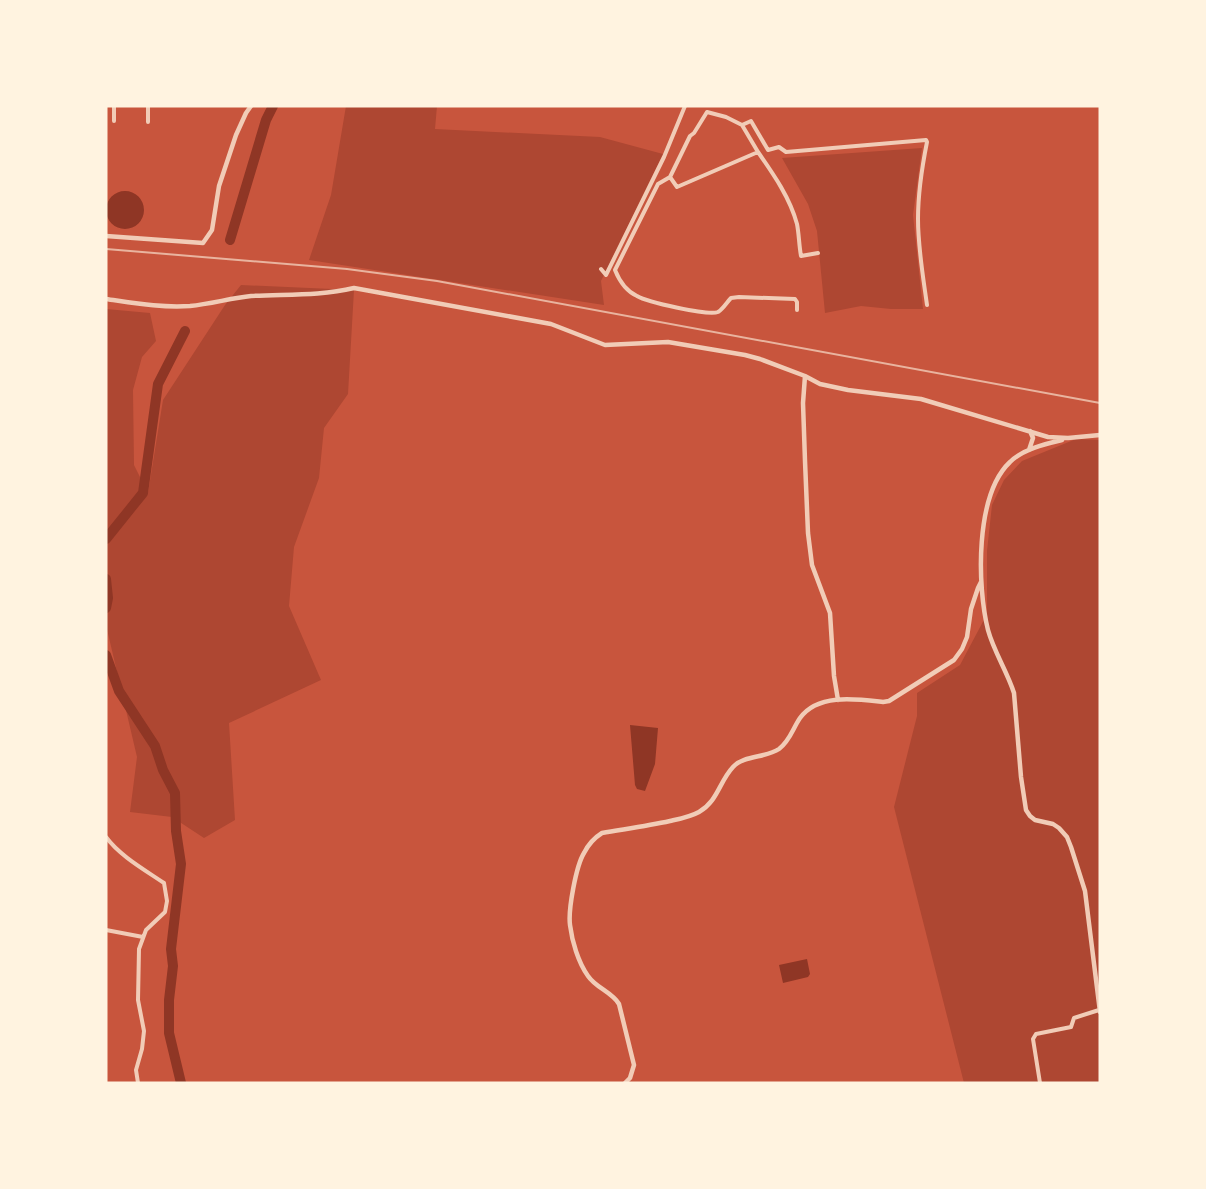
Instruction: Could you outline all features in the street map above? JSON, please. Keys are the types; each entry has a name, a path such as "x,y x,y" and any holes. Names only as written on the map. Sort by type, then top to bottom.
{"street":[{"path":"114,106 114,121"},
{"path":"148,106 148,122"},
{"path":"106,236 203,243 212,230 219,186 236,135 246,113 252,106"},
{"path":"601,269 606,275 664,157 685,106"},
{"path":"797,310 795,299 739,297 731,298 715,313 687,310 636,296 620,282 615,270 658,184 670,177 690,136 694,133 707,112 742,125 776,178 788,202 797,225 801,256 818,253"},
{"path":"742,125 750,120 768,150 779,147 786,152 926,140 921,173 918,218 920,256 927,304"},
{"path":"670,177 677,187 758,152"},
{"path":"106,299 175,307 248,296 327,293 354,288 551,324 605,345 668,342 760,358 832,388 922,399 1048,437 1068,438 1100,435"},
{"path":"805,376 804,442 808,533 812,565 830,612 834,676 838,700"},
{"path":"1029,450 1033,438 1030,431"},
{"path":"1040,1083 1033,1039 1036,1034 1071,1027 1074,1018 1100,1011 1085,891 1067,837 1053,824 1035,820 1026,810 1021,777 1014,693 996,653 984,612 982,582 983,529 990,495 1002,472 1010,462 1029,450 1068,438"},
{"path":"625,1083 630,1078 634,1064 619,1004 616,999 594,984 587,975 580,960 571,930 570,912 583,854 595,838 602,833 676,820 702,811 718,794 733,766 778,750 788,740 803,714 817,705 838,700 883,702 954,660 962,649 971,609 982,582"},
{"path":"106,836 111,843 134,862 164,883 167,901 165,912 146,930 139,949 138,1000 144,1031 142,1049 136,1070 138,1083"},
{"path":"106,930 143,937"}],"shaded area":[{"path":"346,106 437,106 435,129 600,137 663,154 601,281 604,305 309,260 331,195"},
{"path":"922,148 913,215 923,309 891,309 861,306 825,313 817,231 808,204 782,158"},
{"path":"125,191 138,197 144,210 138,223 125,229 112,223 106,210 112,197"},
{"path":"241,285 354,290 348,394 324,428 319,478 294,547 289,606 321,680 229,723 235,820 204,838 172,817 130,812 137,757 106,625 106,309 150,313 156,341 142,357 133,390 134,465 148,493 163,400 225,305"},
{"path":"1076,439 1100,440 1100,1083 964,1083 894,807 917,716 917,693 960,665 987,614 987,551 992,505 1004,480 1022,461"},
{"path":"630,725 658,728 655,764 645,791 637,789 635,785"},
{"path":"807,959 810,974 808,977 783,983 779,965"}],"waterway":[{"path":"230,240 266,120 273,106"},
{"path":"106,539 143,493 158,384 185,331"},
{"path":"106,579 108,598 106,608"},
{"path":"106,655 119,691 155,746 163,770 175,793 176,831 181,864 171,949 173,966 169,1000 169,1033 181,1083"}],"railway":[{"path":"106,249 347,269 437,281 1100,403"}]}
